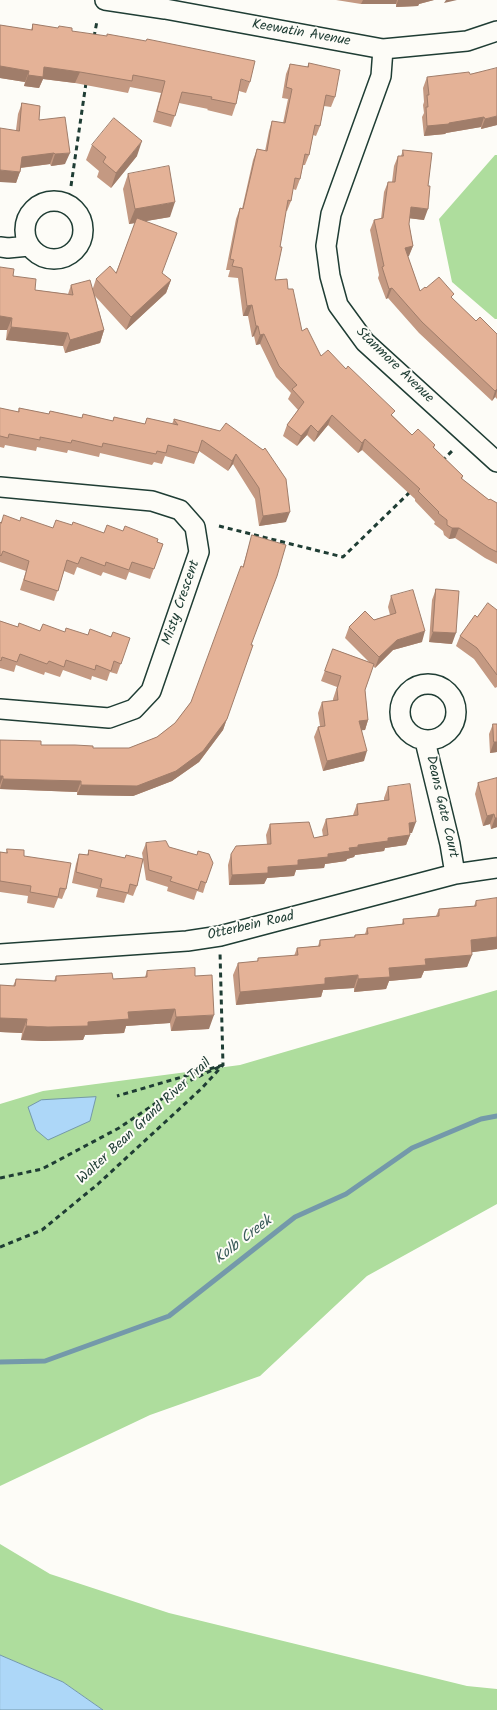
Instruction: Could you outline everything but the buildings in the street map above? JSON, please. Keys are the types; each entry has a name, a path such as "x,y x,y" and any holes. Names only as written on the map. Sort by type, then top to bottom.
{"street":[{"name":"Keewatin Avenue","path":"105,0 166,4 383,49 466,41 497,31"},
{"name":"Stanmore Avenue","path":"383,49 381,76 330,214 326,246 330,276 338,304 365,342 497,462"},
{"path":"0,247 30,246"},
{"name":"Misty Crescent","path":"0,487 152,500 180,510 195,527 199,552 151,691 134,709 108,718 0,709"},
{"name":"Deans Gate Court","path":"425,740 450,844 455,874"},
{"name":"Otterbein Road","path":"0,954 187,941 220,936 455,874 497,868"}],"path":[{"path":"94,39 96,21"},
{"path":"71,186 88,76"},
{"path":"438,465 452,451"},
{"path":"219,526 343,557 418,484"},
{"name":"Walter Bean Grand River Trail","path":"0,1247 42,1230 98,1184 202,1088 223,1065 220,936"},
{"path":"117,1096 223,1065"},
{"path":"0,1178 42,1169 119,1128 187,1082 223,1065"}],"green space":[{"path":"497,155 497,319 452,282 439,219"},
{"path":"497,990 497,1204 367,1276 260,1376 150,1415 0,1486 0,1104 43,1091 240,1065"},
{"path":"0,1544 50,1574 169,1613 467,1686 497,1689 497,1710 103,1710 63,1682 0,1655"}],"water":[{"path":"96,1097 90,1121 48,1140 36,1130 28,1107 41,1100"},
{"path":"0,1655 63,1682 103,1710 0,1710"}],"waterway":[{"name":"Kolb Creek","path":"0,1362 45,1361 169,1316 295,1217 346,1194 412,1148 481,1119 497,1116"}]}
